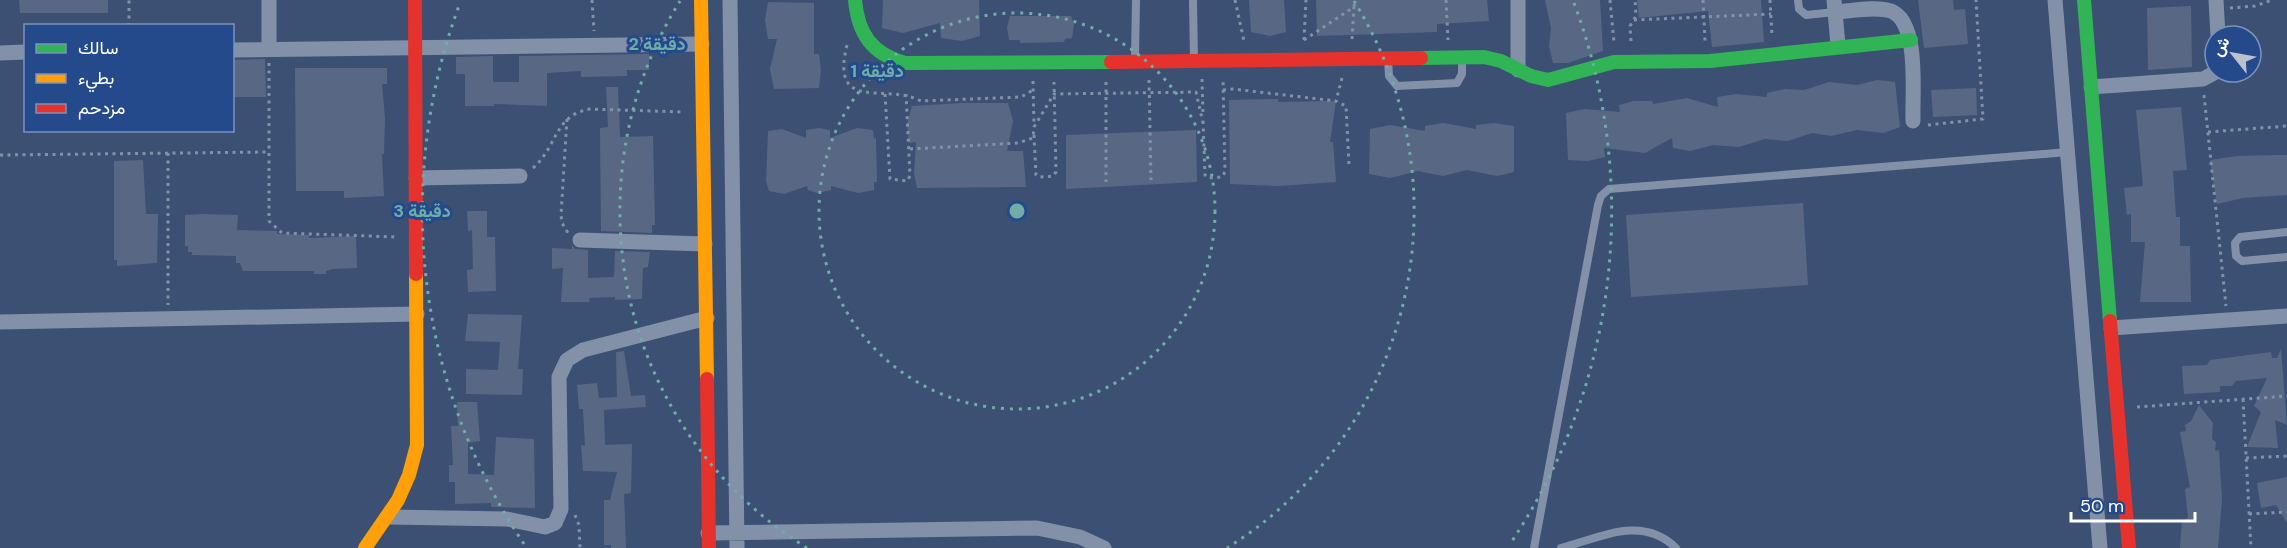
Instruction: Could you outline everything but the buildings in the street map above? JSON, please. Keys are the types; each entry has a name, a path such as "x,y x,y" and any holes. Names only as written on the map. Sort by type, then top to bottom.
{"street":[{"path":"269,0 269,49"},
{"path":"365,548 389,518 403,495 412,471 417,446 415,0"},
{"path":"701,0 709,540 736,532 1037,528 1080,537 1104,548"},
{"path":"730,0 736,548"},
{"path":"855,0 855,13 862,35 877,53 897,63 1496,58 1518,70 1549,80 1616,62 1707,61 1772,56 1838,45 1911,40"},
{"path":"1518,0 1518,70"},
{"path":"2055,0 2100,548"},
{"path":"2084,0 2129,548"},
{"path":"2216,4 2217,24"},
{"path":"1838,45 1835,6 1893,12 1904,22 1911,40 1913,121"},
{"path":"234,50 702,44"},
{"path":"0,53 24,52"},
{"path":"2091,87 2203,76"},
{"path":"416,178 520,176"},
{"path":"580,240 705,244"},
{"path":"0,322 417,314"},
{"path":"2111,328 2287,316"},
{"path":"389,518 507,519 545,527 558,519 561,509 559,377 567,360 583,350 707,318"}],"lane":[{"path":"1136,0 1142,61"},
{"path":"1193,0 1198,60"},
{"path":"1798,0 1799,9 1806,15 1835,6"},
{"path":"1388,58 1389,76 1397,86 1457,83 1462,75 1455,58"},
{"path":"1534,548 1598,205 1601,196 1609,189 2068,152"},
{"path":"2287,232 2240,237 2235,243 2236,256 2242,261 2287,257"},
{"path":"1561,548 1640,529 1660,535 1676,548"}],"path":[{"path":"129,0 129,24"},
{"path":"592,0 594,45"},
{"path":"1235,0 1242,41 1252,41"},
{"path":"1304,40 1306,0"},
{"path":"1336,101 1349,59 1354,0"},
{"path":"1446,0 1455,58"},
{"path":"1610,0 1616,62"},
{"path":"1634,63 1630,26 1634,20 1635,0"},
{"path":"1703,0 1707,61"},
{"path":"1770,0 1772,56"},
{"path":"1913,121 1920,125 1983,119 1976,0"},
{"path":"2216,4 2255,6 2272,0"},
{"path":"1294,40 1304,40 1354,7"},
{"path":"1634,20 1771,14"},
{"path":"269,49 270,221 282,233 416,238"},
{"path":"1198,60 1205,175 1208,178 1222,177 1225,172 1223,60"},
{"path":"1142,61 1149,91 1151,180"},
{"path":"1104,62 1107,92 1106,182"},
{"path":"1033,63 1036,175 1040,177 1053,176 1056,172 1054,63"},
{"path":"2210,84 2208,132 2227,320"},
{"path":"1223,90 1233,89 1336,101 1346,106 1349,165"},
{"path":"1054,94 1149,91 1196,93 1203,123"},
{"path":"885,94 891,181 909,179 910,149 906,94"},
{"path":"910,149 1018,143 1033,138 1034,127 1054,94"},
{"path":"520,176 541,161 567,117 578,111 590,109 703,112"},
{"path":"567,117 562,223 572,237 580,240"},
{"path":"2208,132 2287,126"},
{"path":"0,155 269,152"},
{"path":"168,153 168,319"},
{"path":"2117,408 2287,396"},
{"path":"2243,399 2251,548"},
{"path":"2246,458 2287,456"},
{"path":"561,509 571,512 578,519 580,548"},
{"path":"2249,514 2287,512"}],"traffic: fast":[{"path":"855,0 859,23 869,41 884,54 905,63 1111,62"},
{"path":"2084,0 2110,321"},
{"path":"1421,58 1484,57 1501,61 1531,76 1548,80 1614,62 1710,61 1911,40"}],"traffic: slow":[{"path":"701,0 707,379"},
{"path":"365,548 398,500 409,475 417,445 416,274"}],"traffic: jam":[{"path":"415,0 416,274"},
{"path":"1111,62 1421,58"},
{"path":"2110,321 2129,548"},
{"path":"707,379 709,548"}]}
